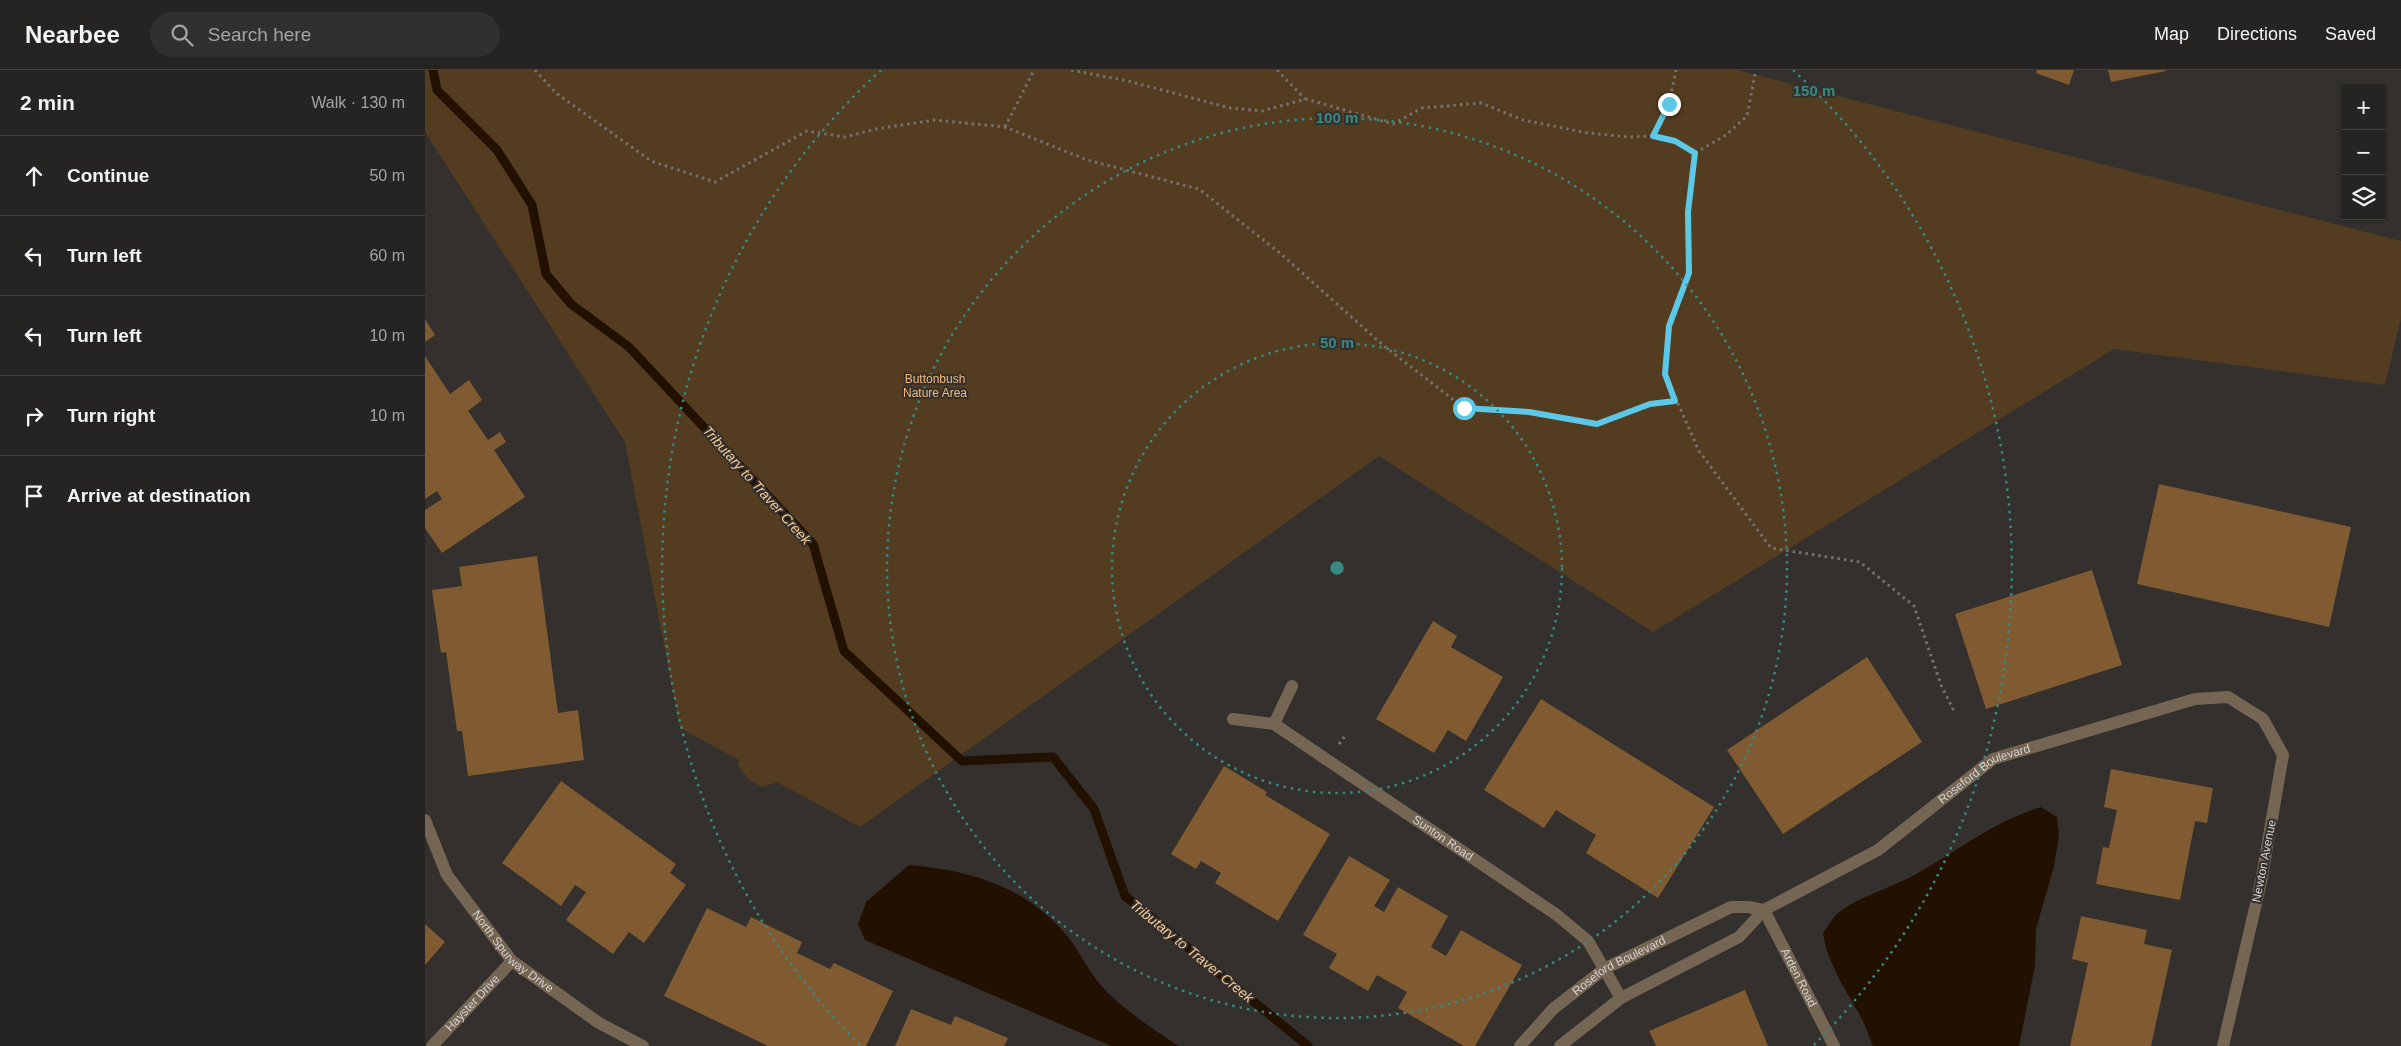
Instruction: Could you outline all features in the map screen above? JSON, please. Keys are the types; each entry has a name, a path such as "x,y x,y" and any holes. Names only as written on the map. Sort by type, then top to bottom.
{"street":[{"path":"1274,724 1292,686"},
{"name":"Roseford Boulevard","path":"1560,1046 1621,998 1739,938 1764,910 1878,850 1993,759 2195,700 2228,698"},
{"name":"Newton Avenue","path":"2223,1046 2261,882 2283,755 2263,719 2228,698"},
{"name":"Sunton Road","path":"1233,719 1274,724 1557,915 1588,941 1621,998"},
{"name":"North Spurway Drive","path":"425,820 447,875 512,961 599,1022 643,1046"},
{"name":"Roseford Boulevard","path":"1520,1046 1553,1009 1604,969 1731,907 1748,907 1764,910"},
{"name":"Arden Road","path":"1764,910 1834,1046"},
{"name":"Hayster Drive","path":"432,1046 512,961"}],"path":[{"path":"535,70 556,93 651,161 715,182 807,131 845,137 935,120 1005,127 1087,160 1199,189 1281,254 1384,346 1464,408 1529,412 1597,424 1650,404 1675,401"},
{"path":"1005,127 1034,70"},
{"path":"1071,70 1128,81 1230,108 1262,111 1306,99"},
{"path":"1277,70 1306,99 1393,124 1422,108 1481,103 1523,120 1588,133 1629,137 1653,136 1675,141 1695,153"},
{"path":"1653,136 1669,104 1676,70"},
{"path":"1695,153 1725,135 1747,116 1755,74"},
{"path":"1695,153 1688,212 1689,273 1669,326 1668,336 1665,374 1675,401 1699,451 1771,548 1860,562 1913,606 1941,685 1954,711"}],"green space":[{"name":"Buttonbush Nature Area","path":"425,70 1737,70 2401,241 2401,318 2385,385 2114,349 1653,632 1379,456 860,827 777,782 762,787 748,779 738,765 739,760 680,728 625,442 425,132"}],"shaded area":[{"path":"2041,807 2057,817 2059,835 2054,866 2036,929 2035,965 2019,1046 1873,1046 1863,1021 1829,957 1823,933 1833,919 1850,905 1907,879 1992,828"},
{"path":"909,865 931,867 973,876 992,882 1029,902 1046,914 1067,936 1107,992 1137,1017 1179,1046 1111,1046 865,940 858,924 866,902"}],"building":[{"path":"2037,70 2074,70 2069,85 2036,73"},
{"path":"2108,70 2166,70 2166,71 2111,82"},
{"path":"425,319 435,335 425,342"},
{"path":"425,356 450,394 469,380 482,400 468,411 488,440 500,432 506,442 494,450 525,497 442,553 425,528 425,510 442,499 437,491 425,499"},
{"path":"2159,484 2351,527 2329,627 2137,584"},
{"path":"537,556 558,713 578,710 584,760 468,776 462,731 457,731 446,652 441,653 432,590 462,586 459,567"},
{"path":"2092,570 2122,665 1986,709 1955,614"},
{"path":"1433,621 1457,636 1451,647 1503,677 1466,741 1448,730 1434,753 1376,719"},
{"path":"1867,657 1922,742 1783,834 1727,750"},
{"path":"1541,699 1714,807 1658,898 1586,853 1596,835 1556,810 1544,828 1484,790"},
{"path":"1224,766 1267,792 1265,795 1330,834 1278,921 1215,883 1221,873 1201,861 1196,869 1171,854"},
{"path":"2111,769 2213,788 2207,823 2195,821 2180,900 2096,884 2103,847 2109,848 2117,810 2104,807"},
{"path":"561,781 676,864 670,873 686,885 644,943 629,932 613,954 566,920 586,892 575,885 561,906 502,863"},
{"path":"1349,856 1390,880 1374,906 1384,912 1398,887 1448,916 1431,947 1446,956 1461,930 1522,965 1475,1046 1464,1046 1398,1008 1407,992 1377,975 1368,991 1329,968 1337,954 1303,935"},
{"path":"707,908 746,927 751,917 802,942 797,953 830,969 834,963 893,991 866,1046 768,1046 664,996"},
{"path":"2081,916 2147,930 2144,944 2172,950 2151,1046 2070,1046 2088,963 2072,959"},
{"path":"425,924 445,942 425,965"},
{"path":"1745,990 1768,1046 1656,1046 1649,1031"},
{"path":"911,1009 951,1025 955,1016 1008,1038 1004,1046 895,1046"}],"waterway":[{"name":"Tributary to Traver Creek","path":"433,70 437,90 497,150 532,205 546,274 571,304 629,347 813,544 844,651 962,761 1053,757 1094,809 1125,896 1308,1046"}],"route":[{"path":"1464,408 1529,412 1597,424 1650,404 1675,401 1665,374 1669,326 1689,273 1688,212 1695,153 1675,141 1653,136 1669,104"}]}
